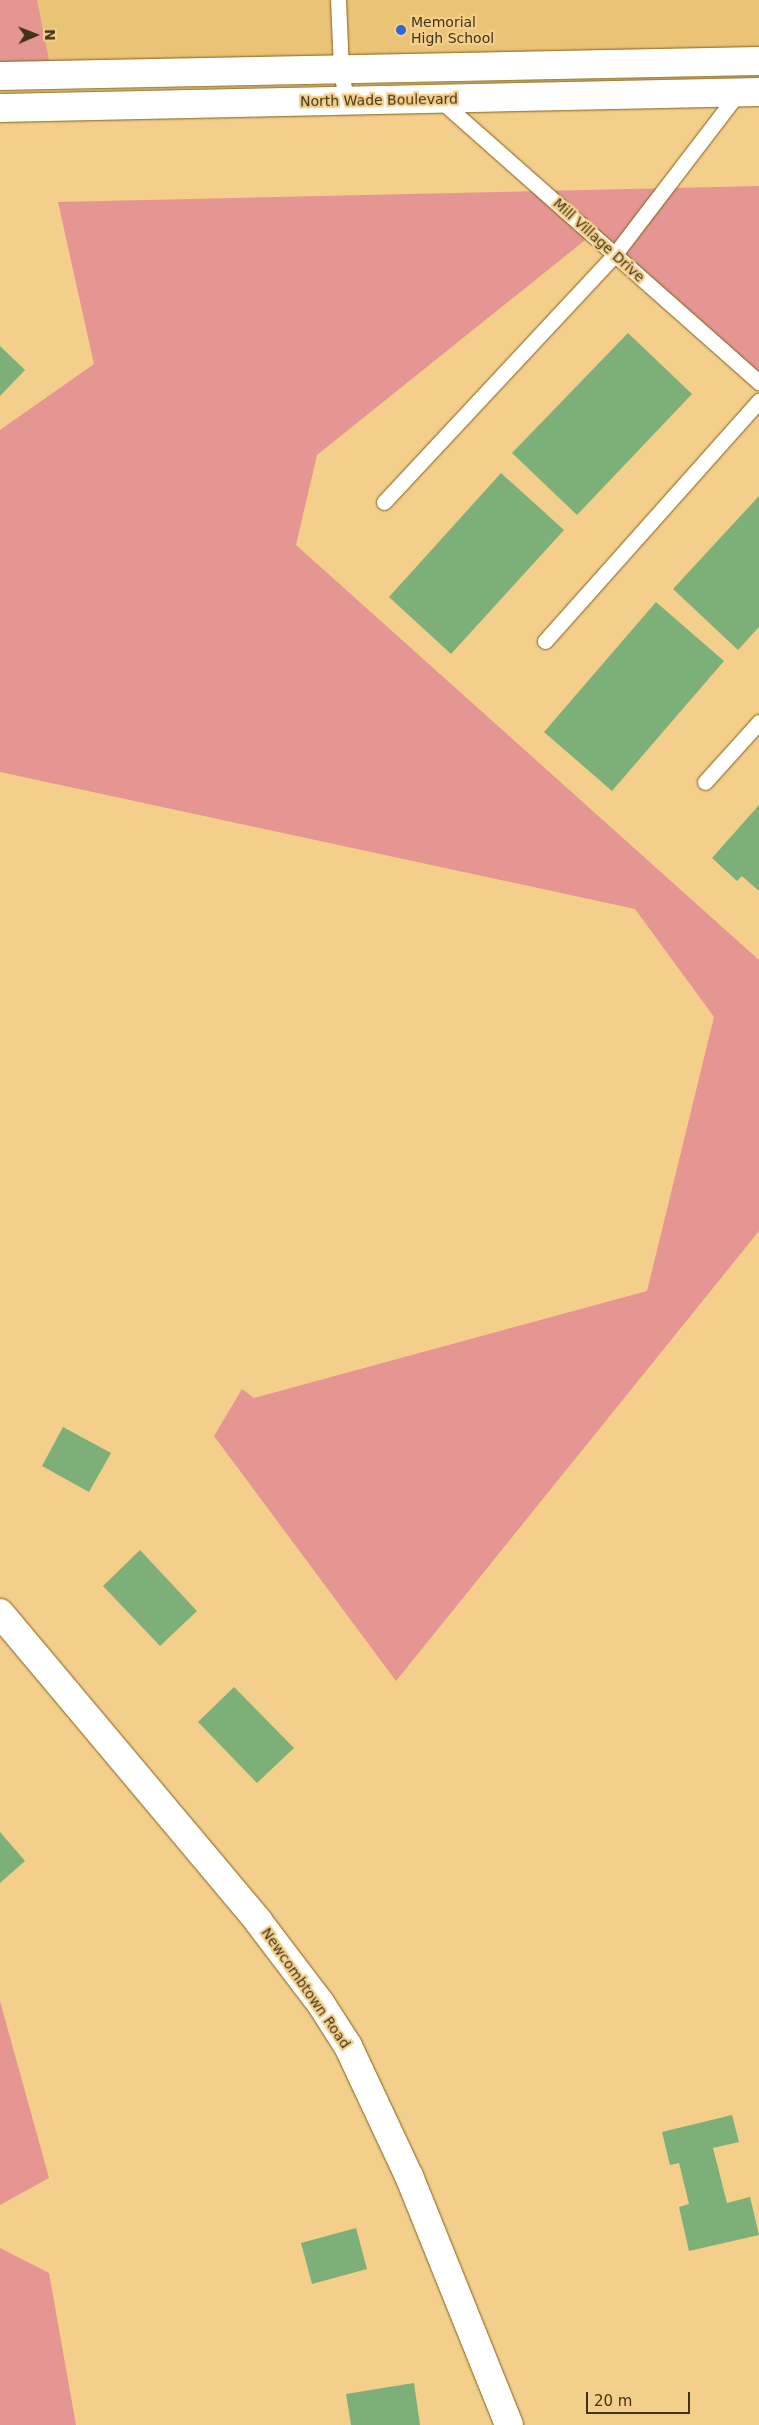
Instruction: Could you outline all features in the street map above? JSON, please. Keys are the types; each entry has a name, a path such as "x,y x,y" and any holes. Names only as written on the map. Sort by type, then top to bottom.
{"main road":[{"path":"0,76 759,60"},
{"name":"North Wade Boulevard","path":"0,108 749,92"},
{"name":"Newcombtown Road","path":"0,1613 258,1921 320,2004 348,2046 409,2176 509,2425"}],"lane":[{"path":"338,0 341,69 346,100"},
{"path":"384,502 615,254 749,92"},
{"name":"Mill Village Drive","path":"439,98 759,382"},
{"path":"545,641 759,401"},
{"path":"705,782 759,722"}],"shaded area":[{"path":"0,0 37,0 52,75 0,76"},
{"name":"Memorial High School","path":"37,0 759,0 759,61 52,75"},
{"path":"759,186 759,382 594,233 317,455 296,545 759,960 759,1231 396,1681 214,1436 242,1389 254,1398 647,1291 714,1017 635,909 0,772 0,430 94,364 58,202"},
{"path":"0,2001 49,2178 0,2205"},
{"path":"0,2248 49,2273 76,2425 0,2425"}],"building":[{"path":"628,333 692,394 577,515 512,453"},
{"path":"0,346 25,370 0,396"},
{"path":"501,473 564,530 451,654 389,597"},
{"path":"759,496 759,627 738,650 673,589"},
{"path":"656,602 724,661 612,791 544,732"},
{"path":"759,805 759,891 742,876 737,881 712,858"},
{"path":"63,1427 111,1453 89,1492 42,1466"},
{"path":"140,1550 197,1611 160,1646 103,1586"},
{"path":"234,1687 294,1748 257,1783 198,1722"},
{"path":"0,1832 25,1861 0,1883"},
{"path":"732,2115 739,2142 713,2148 727,2203 750,2197 759,2235 689,2251 679,2207 689,2204 679,2163 670,2165 662,2132"},
{"path":"356,2228 367,2269 312,2284 301,2243"},
{"path":"414,2383 420,2425 351,2425 346,2394"}],"place":[{"name":"Memorial High School","path":"401,30"}]}
